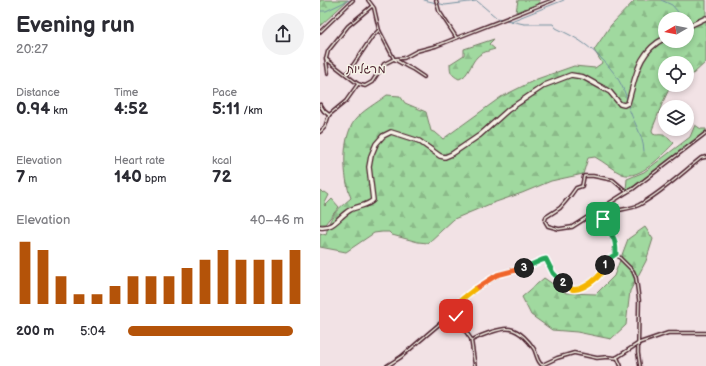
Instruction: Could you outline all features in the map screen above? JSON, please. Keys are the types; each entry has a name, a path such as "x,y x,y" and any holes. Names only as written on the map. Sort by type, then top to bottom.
{"main road":[{"path":"694,24 706,18"},
{"path":"320,227 329,227 347,211 355,207 371,203 373,200 369,167 371,156 376,144 383,136 392,132 419,141 440,156 445,157 480,135 508,110 545,85 571,75 583,77 610,92 620,104 628,104 633,82 643,58 652,47 658,43"}],"street":[{"path":"320,32 353,0"},
{"path":"368,0 375,12 379,30 394,59 424,77"},
{"path":"436,0 439,11 456,37"},
{"path":"326,59 358,84 365,86 369,85 384,64 394,59 404,58 417,50 436,46 553,0"},
{"path":"328,73 326,59 328,51 348,26 372,6"},
{"path":"347,74 372,37 379,30"},
{"path":"320,132 325,127 329,115 346,101 358,84"},
{"path":"320,105 329,115"},
{"path":"626,192 613,180 593,176 584,176 582,186 576,188 560,208 546,217 546,224 550,227 559,229 572,227 633,189 706,133"},
{"path":"640,366 639,300 636,278 633,270 616,254 615,242 603,219 606,214 626,210 640,204 701,158 706,157"},
{"path":"387,366 401,357 443,321 461,299 497,275 529,266 544,259 547,260 553,273 568,288 573,290 585,286 600,275 604,270 606,261 616,254"},
{"path":"451,310 472,340 475,366"},
{"path":"472,340 497,331 511,330 520,334 529,343 535,351 540,364 542,365 574,353 597,358 617,357 639,343 668,333 706,333"},
{"path":"617,357 621,366"}],"green space":[{"path":"320,0 348,0 320,26"},
{"path":"518,0 539,0 540,3 516,12"},
{"path":"635,0 706,0 706,62 694,73 694,56 658,56 658,92 668,92 664,100 658,100 658,114 652,130 653,134 658,136 666,136 674,143 651,165 636,174 629,175 622,174 595,157 588,158 583,174 551,181 454,219 428,243 392,235 389,232 382,232 374,233 346,252 320,247 320,233 326,235 329,222 334,214 351,198 346,180 345,147 350,128 358,116 366,110 387,95 400,96 405,103 426,112 431,131 443,139 501,97 537,79 574,66 595,68 602,63 594,50 611,25"},
{"path":"494,39 489,44 495,49 479,55 467,73 459,79 453,75 450,64 464,55 464,49"},
{"path":"695,125 701,129 706,129 706,131 634,186 626,190 627,179 644,172 690,136 694,136"},
{"path":"320,190 329,195 324,205 325,206 332,199 339,207 325,224 320,224"},
{"path":"645,227 653,239 646,261 630,291 626,325 611,339 577,332 552,330 531,315 522,297 544,278 566,293 596,294 614,276 628,239"}],"waterway":[{"path":"320,11 326,11 349,0"},
{"path":"424,0 445,5 477,1 497,18 524,24 553,24 556,28 586,45 605,62 621,84 627,100"},
{"path":"511,21 564,0"},
{"path":"661,0 672,5 678,12"},
{"path":"628,105 642,138 644,151"}],"district":[{"name":"מרגליות","path":"366,69"}],"route":[{"path":"456,316 451,310 456,303 497,275 529,266 544,259 547,260 553,273 568,288 573,290 585,286 603,273 606,261 616,254 613,236 607,230 603,219"}]}
